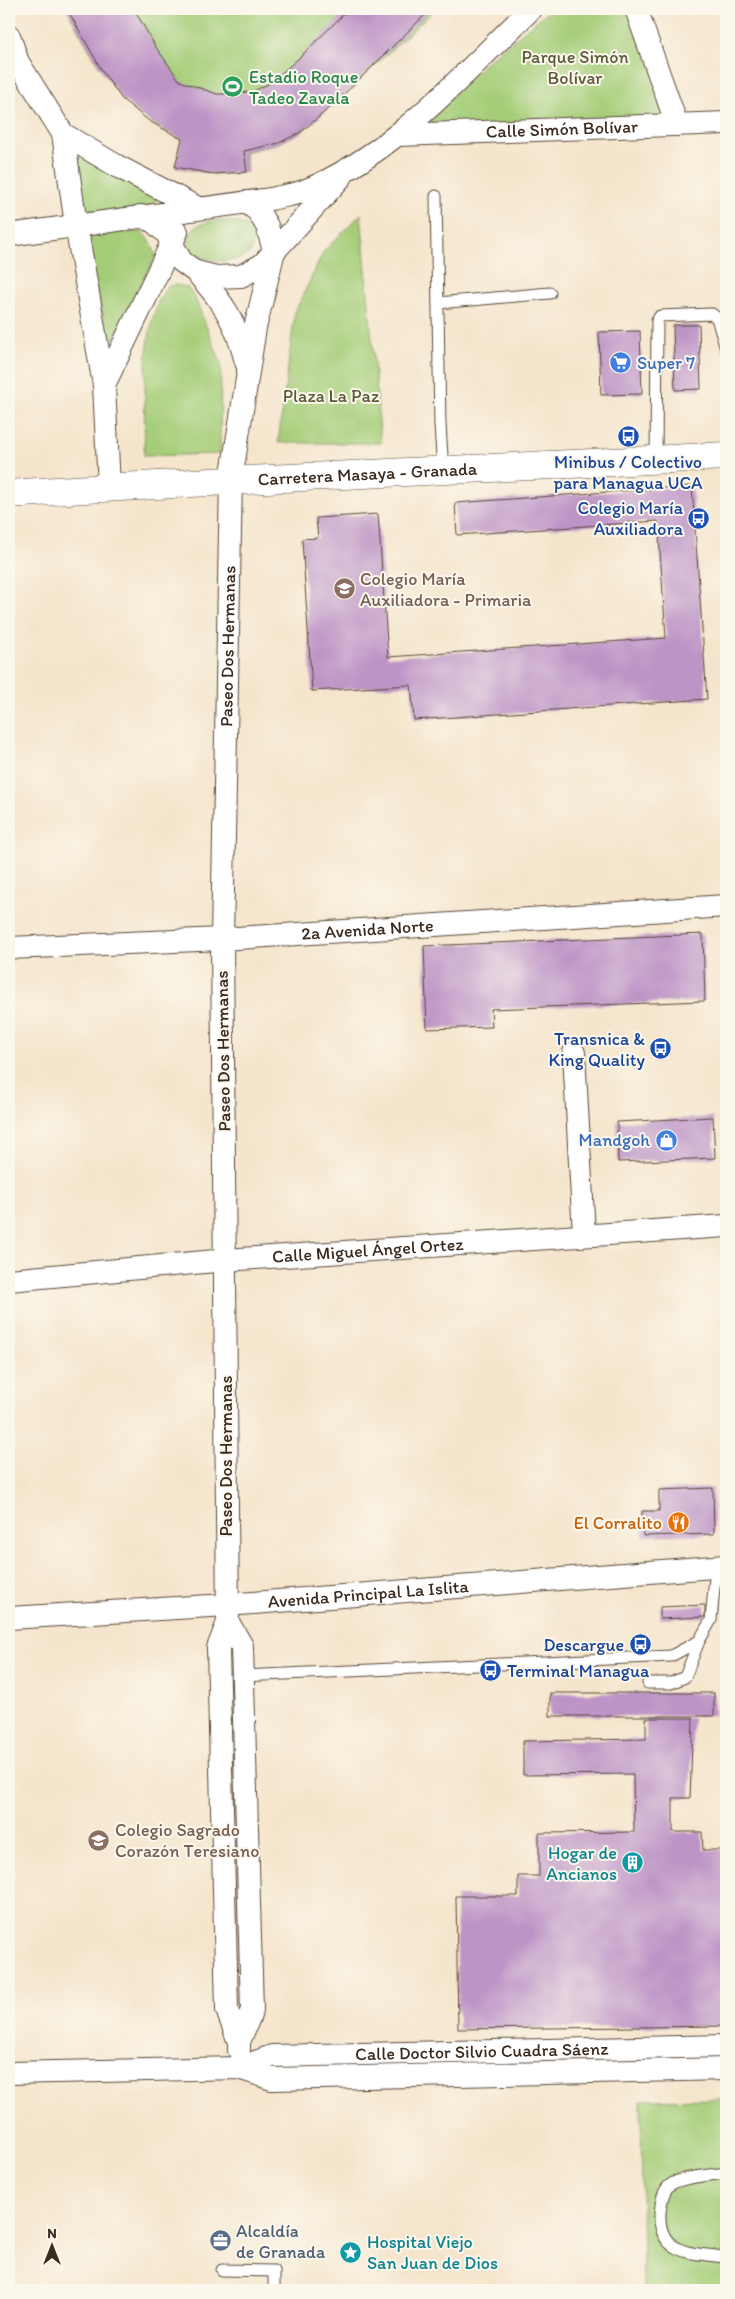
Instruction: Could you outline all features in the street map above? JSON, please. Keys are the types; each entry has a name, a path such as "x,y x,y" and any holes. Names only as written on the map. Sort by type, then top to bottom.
{"highway":[{"name":"Carretera Masaya - Granada","path":"9,494 231,480 726,456"},
{"path":"726,456 726,461"}],"street":[{"path":"9,235 271,199 303,191 353,164 398,135 531,9"},
{"path":"636,9 677,125"},
{"path":"9,36 18,62 63,134 76,225 104,385 109,487"},
{"name":"Calle Simón Bolívar","path":"398,135 726,123"},
{"path":"63,134 117,166 198,208"},
{"path":"196,272 216,277 241,276 262,265 353,164"},
{"path":"246,202 258,211 267,226 274,251"},
{"path":"104,385 182,221 198,208"},
{"path":"140,216 154,222 167,234 181,261 196,272 226,309 239,335 248,372"},
{"name":"Paseo Dos Hermanas","path":"239,2068 239,2042 227,2010 218,1648 228,1614 222,939 231,480 256,328 274,251"},
{"name":"2a Avenida Norte","path":"9,948 222,939 726,906"},
{"path":"574,1053 584,1235"},
{"name":"Calle Miguel Ángel Ortez","path":"9,1280 226,1260 726,1226"},
{"name":"Avenida Principal La Islita","path":"9,1618 228,1614 721,1567"},
{"name":"Paseo Dos Hermanas","path":"228,1614 242,1646 252,2010 239,2042"},
{"name":"Calle Doctor Silvio Cuadra Sáenz","path":"9,2073 239,2068 272,2056 726,2046"},
{"path":"568,2073 569,2049"},
{"path":"377,2053 377,2076"},
{"name":"Calle Doctor Silvio Cuadra Sáenz","path":"239,2068 272,2079 726,2069"}],"lane":[{"path":"436,196 440,425 443,471"},
{"path":"438,303 550,293"},
{"path":"656,460 657,321 660,316 712,314 718,318 726,349"},
{"path":"648,1683 671,1683 685,1677 699,1641 711,1620 721,1567"},
{"path":"243,1676 671,1656 699,1641"},
{"path":"726,2173 680,2181 670,2185 663,2194 659,2226 664,2238 671,2247 681,2251 726,2257"},
{"path":"222,2270 274,2271 274,2290"}],"green space":[{"name":"Estadio Roque Tadeo Zavala","path":"67,9 435,9 335,103 301,132 279,143 245,152 247,172 213,174 175,167 182,139 152,123 122,97 92,55"},
{"name":"Parque Simón Bolívar","path":"551,9 628,9 674,121 398,135"},
{"path":"70,157 89,160 156,194 156,202 151,208 88,217 80,212"},
{"name":"Plaza La Paz","path":"361,214 381,443 278,443 295,312 324,251"},
{"path":"214,220 235,222 250,227 255,237 251,252 239,258 222,261 205,258 192,250 189,244 191,232 196,226"},
{"path":"118,232 142,232 151,242 156,256 110,345 88,254 91,236"},
{"path":"177,285 188,288 195,298 221,363 220,454 144,456 146,367 152,321 159,301 168,286"},
{"path":"726,2099 726,2290 643,2290 641,2100"}],"building":[{"name":"Estadio Roque Tadeo Zavala","path":"67,9 134,9 155,46 180,81 217,94 233,94 254,91 270,83 298,59 349,9 431,9 335,103 301,132 279,143 244,151 247,172 213,174 175,167 182,139 149,121 122,99 104,74"},
{"path":"673,325 699,325 701,389 675,390"},
{"name":"Super 7","path":"640,331 642,394 601,395 599,332"},
{"name":"Colegio María Auxiliadora - Primaria","path":"692,486 707,699 414,720 411,685 312,691 302,539 318,538 316,518 378,514 388,657 666,638 658,521 457,535 455,503"},
{"path":"703,934 705,1001 491,1009 492,1027 427,1029 424,946"},
{"name":"Mandgoh","path":"713,1117 715,1158 618,1162 617,1122"},
{"name":"El Corralito","path":"713,1488 714,1534 643,1536 642,1511 659,1511 659,1490"},
{"path":"705,1605 705,1617 660,1619 660,1607"},
{"path":"550,1693 714,1693 714,1716 550,1716"},
{"name":"Hogar de Ancianos","path":"646,1718 693,1718 690,1798 673,1798 673,1832 702,1832 703,1850 726,1850 726,2026 458,2029 456,1896 518,1896 518,1876 539,1876 539,1833 634,1832 633,1774 523,1775 523,1741 646,1739"}],"place":[{"name":"Estadio Roque Tadeo Zavala","path":"233,87"},
{"name":"Super 7","path":"621,363"},
{"name":"Minibus / Colectivo para Managua UCA","path":"628,437"},
{"name":"Colegio María Auxiliadora","path":"699,518"},
{"name":"Colegio María Auxiliadora - Primaria","path":"344,589"},
{"name":"Transnica & King Quality","path":"661,1049"},
{"name":"Mandgoh","path":"666,1140"},
{"name":"El Corralito","path":"678,1523"},
{"name":"Descargue","path":"640,1645"},
{"name":"Terminal Managua","path":"491,1671"},
{"name":"Colegio Sagrado Corazón Teresiano","path":"99,1840"},
{"name":"Hogar de Ancianos","path":"633,1863"},
{"name":"Alcaldía de Granada","path":"220,2241"},
{"name":"Hospital Viejo San Juan de Dios","path":"351,2252"}]}
